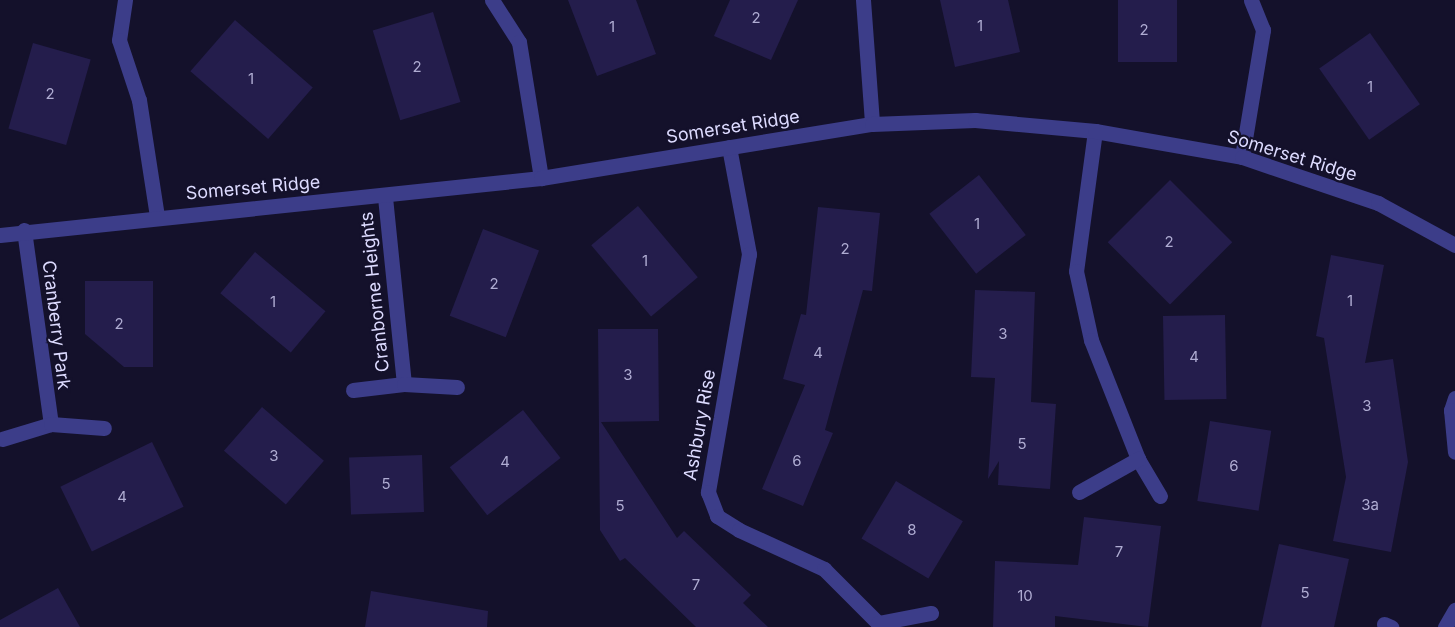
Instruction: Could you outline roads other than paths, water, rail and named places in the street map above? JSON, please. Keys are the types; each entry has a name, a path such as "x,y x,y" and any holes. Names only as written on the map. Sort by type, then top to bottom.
{"street":[{"path":"125,0 119,40 139,100 157,216"},
{"path":"492,0 519,42 541,178"},
{"path":"864,0 872,124"},
{"path":"1242,157 1263,30 1251,0"},
{"name":"Somerset Ridge","path":"0,235 24,230 157,216 385,197 541,178 872,124 975,120 1095,131 1242,157 1378,203 1455,245"},
{"path":"1095,131 1076,272 1091,340 1138,459 1160,496"},
{"name":"Ashbury Rise","path":"729,147 749,254 708,492 717,516 739,530 824,568 878,625 931,613"},
{"name":"Cranborne Heights","path":"385,197 404,384"},
{"name":"Cranberry Park","path":"24,230 51,424"},
{"name":"Cranborne Heights","path":"353,390 404,384 457,387"},
{"path":"1455,398 1451,410 1455,452"},
{"path":"2,439 51,424 104,428"},
{"path":"1078,492 1138,459"},
{"path":"1446,627 1455,610"}]}
